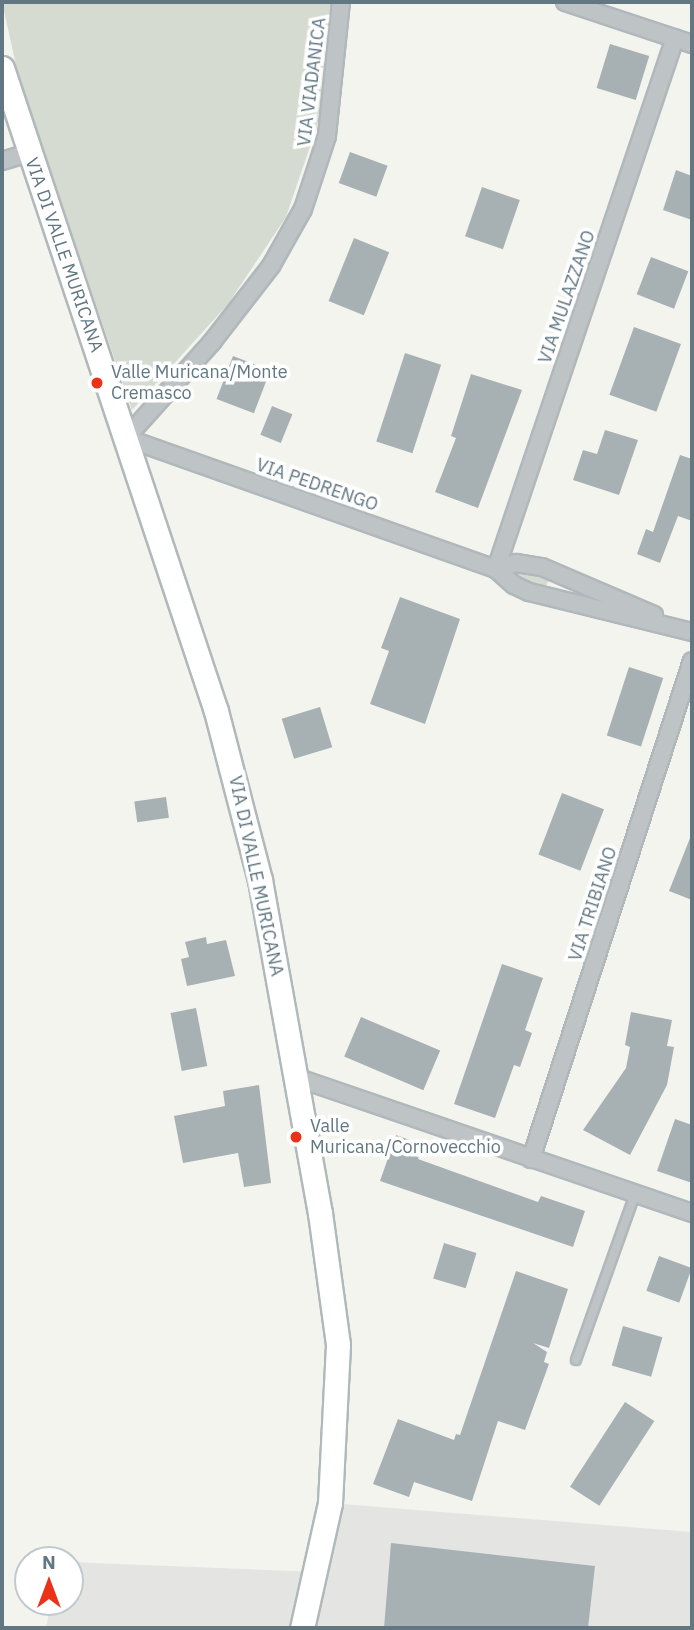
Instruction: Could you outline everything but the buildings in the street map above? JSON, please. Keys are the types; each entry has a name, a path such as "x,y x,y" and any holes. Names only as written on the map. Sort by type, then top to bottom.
{"street":[{"name":"VIA VIADANICA","path":"125,438 254,288 303,209 327,136 341,2"},
{"path":"565,2 692,44"},
{"name":"VIA MULAZZANO","path":"496,569 675,38"},
{"name":"VIA DI VALLE MURICANA","path":"2,68 125,438 247,821 320,1213 338,1345 339,1392 330,1503 302,1628"},
{"path":"2,160 29,153"},
{"name":"VIA PEDRENGO","path":"125,438 496,569 514,585 529,592 692,631"},
{"name":"VIA PEDRENGO","path":"496,569 516,563 541,568 692,631"},
{"name":"VIA TRIBIANO","path":"531,1159 692,661"},
{"path":"295,1077 692,1213"}],"lane":[{"path":"576,1360 635,1194"}],"shaded area":[{"path":"2,2 331,2 318,123 286,217 228,304 132,410 20,83"},
{"path":"516,566 550,577 544,591 533,590 511,573"},
{"path":"330,1503 692,1532 692,1628 46,1628 48,1616 84,1616 84,1563 316,1572"}],"place":[{"name":"Valle Muricana/Monte Cremasco","path":"97,383"},
{"name":"Valle Muricana/Cornovecchio","path":"296,1137"}]}
